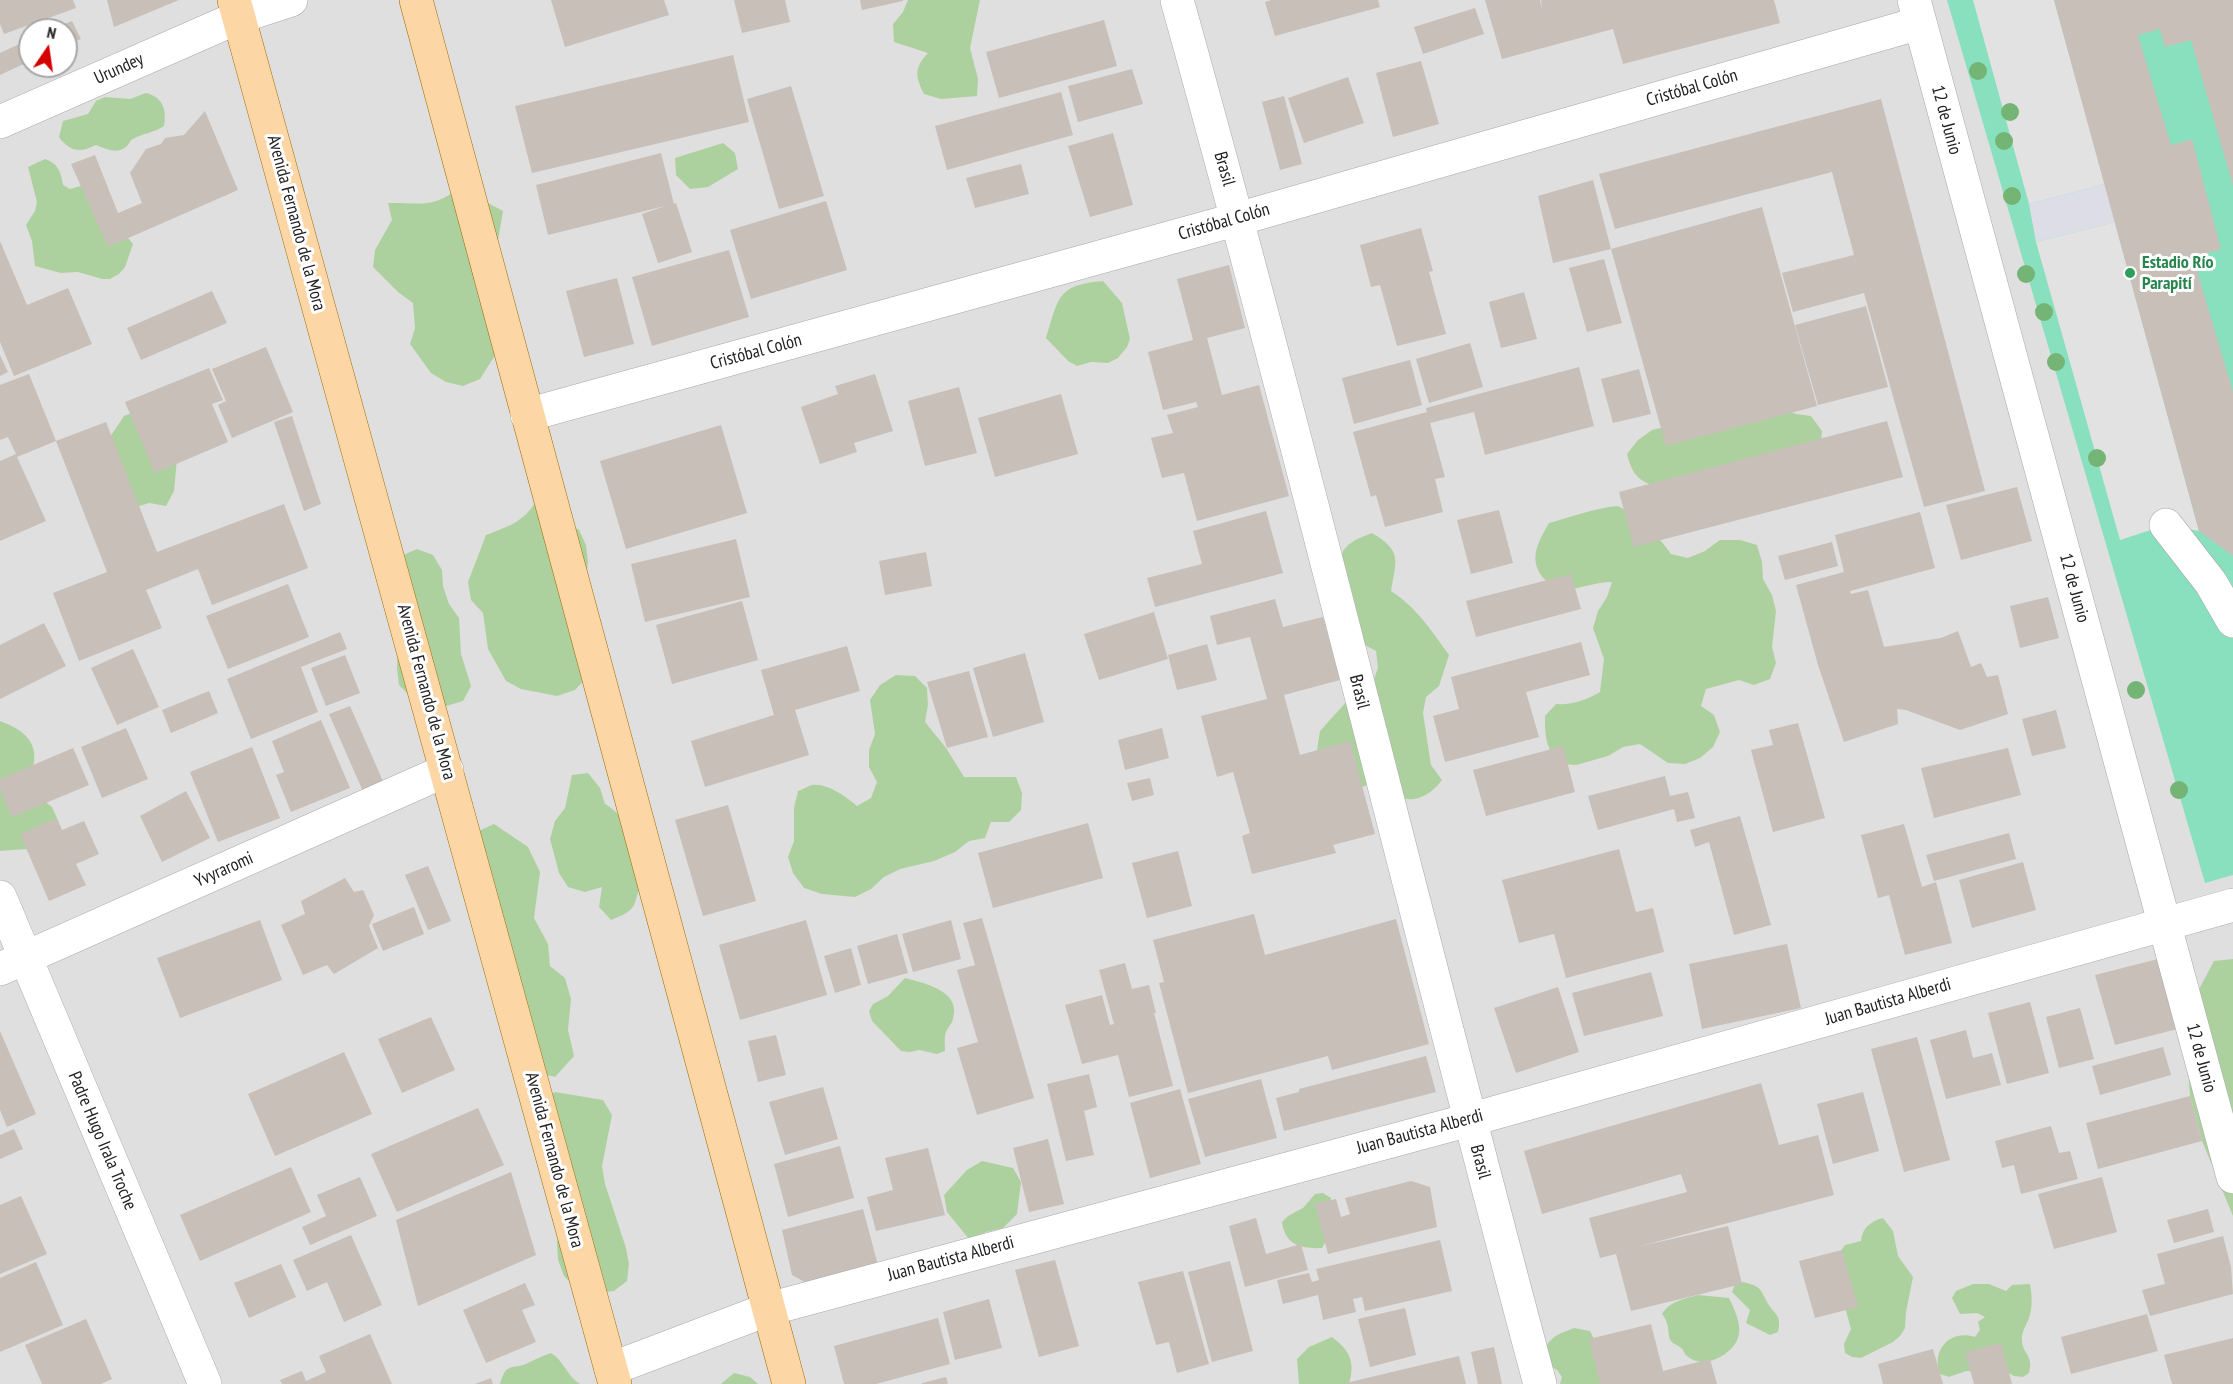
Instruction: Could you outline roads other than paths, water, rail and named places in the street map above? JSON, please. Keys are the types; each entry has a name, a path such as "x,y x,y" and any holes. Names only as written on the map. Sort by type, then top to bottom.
{"main road":[{"path":"416,0 789,1384"},
{"name":"Avenida Fernando de la Mora","path":"237,8 613,1377"}],"street":[{"name":"Urundey","path":"0,122 237,8 291,0"},
{"name":"Brasil","path":"1177,0 1238,219 1469,1120 1540,1384"},
{"name":"Cristóbal Colón","path":"527,415 1238,219 1917,11"},
{"name":"12 de Junio","path":"1917,11 2233,1177"},
{"path":"2166,525 2211,582 2233,621"},
{"name":"Yvyraromi","path":"12,964 447,770"},
{"name":"Padre Hugo Irala Troche","path":"0,897 12,964 205,1384"},
{"name":"Juan Bautista Alberdi","path":"613,1377 769,1309 1469,1120 2233,905"}],"place":[{"name":"Estadio Río Parapití","path":"2130,273"}]}
